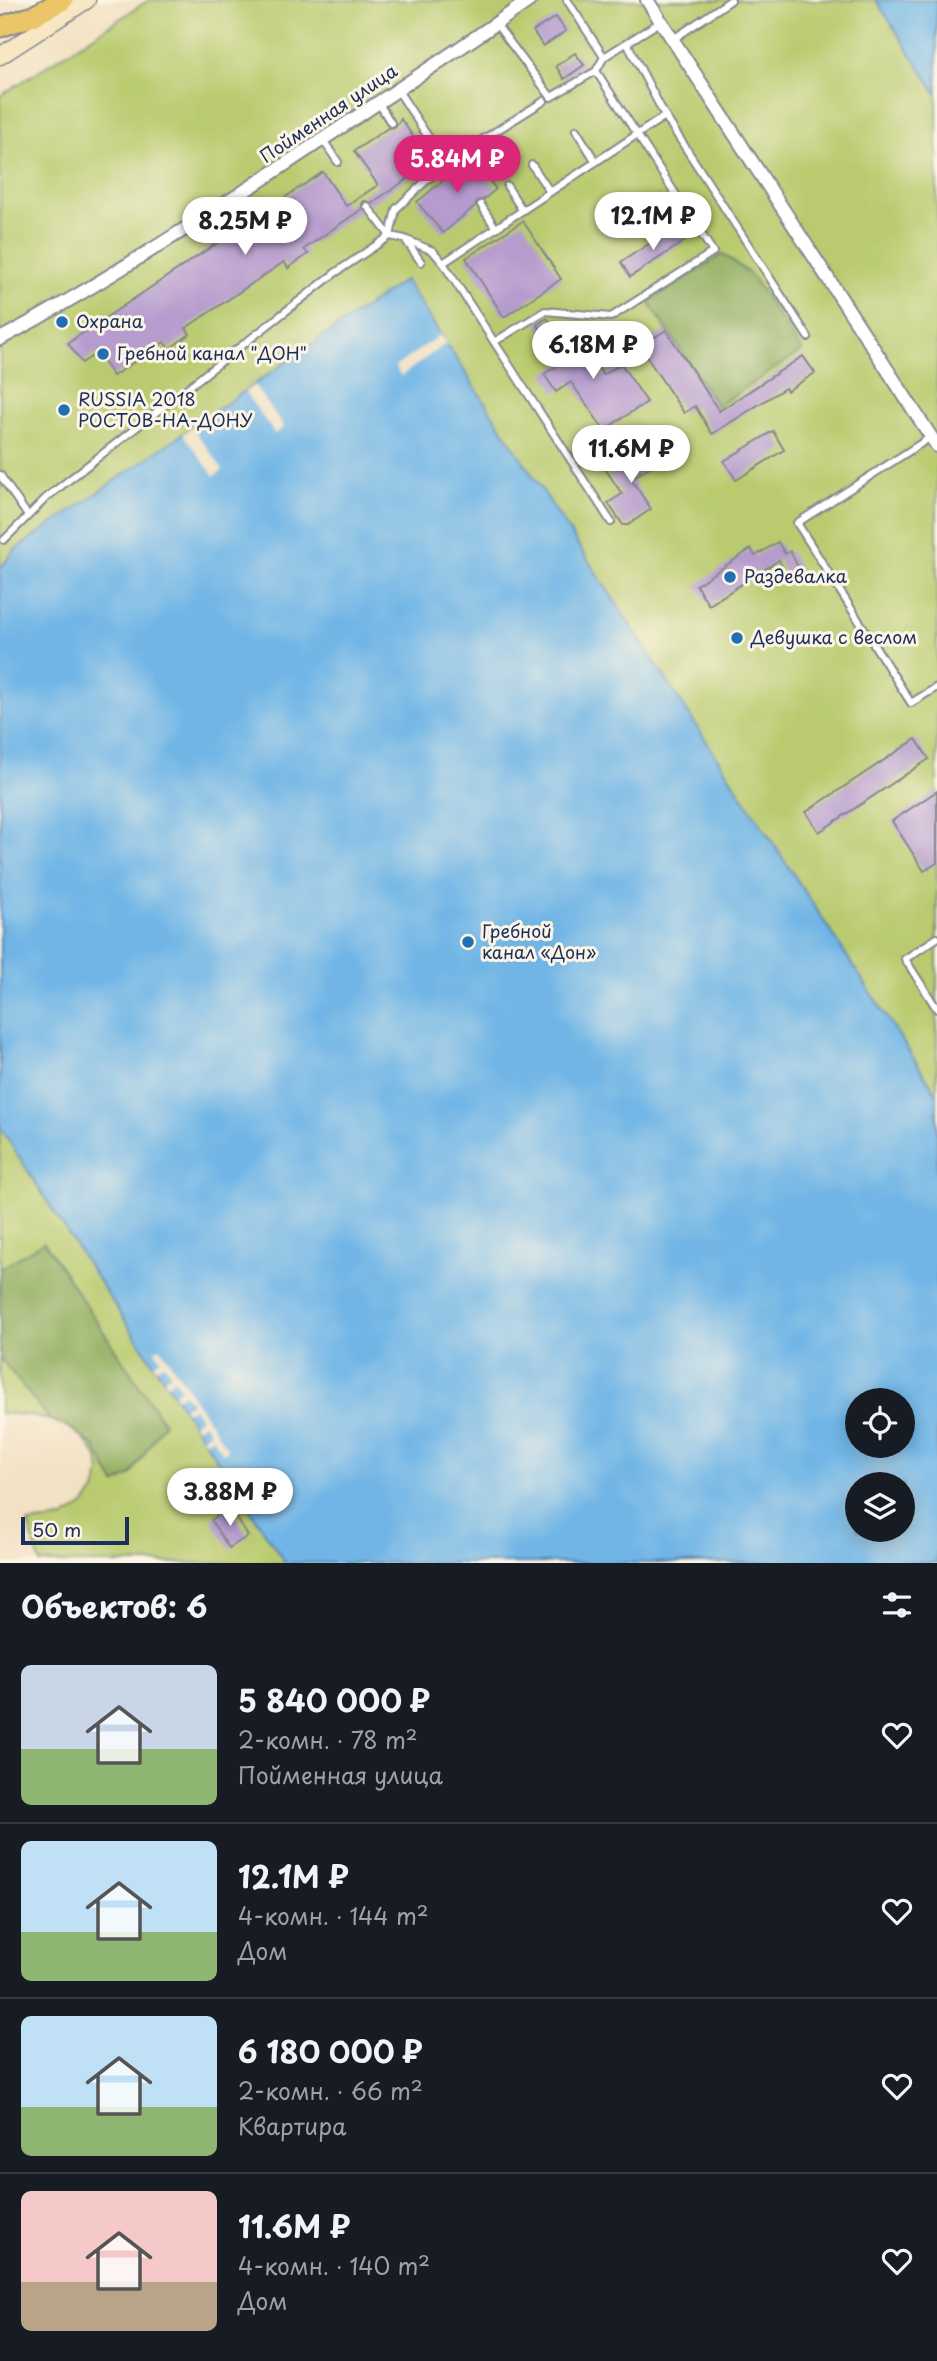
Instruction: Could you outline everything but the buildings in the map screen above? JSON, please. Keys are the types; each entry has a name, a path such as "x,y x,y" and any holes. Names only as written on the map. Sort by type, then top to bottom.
{"main road":[{"path":"0,27 33,16 63,0"},
{"path":"0,56 87,0"}],"street":[{"name":"Пойменная улица","path":"0,339 61,306 323,140 530,0"},
{"path":"647,0 934,442"}],"lane":[{"path":"567,0 604,57"},
{"path":"672,40 731,0"},
{"path":"496,24 551,97 596,71 604,57 660,22"},
{"path":"627,43 665,116 808,337"},
{"path":"494,342 545,311 611,317 713,252 596,71"},
{"path":"397,89 445,163"},
{"path":"4,540 47,497 324,281 390,236 396,209 445,163 544,101"},
{"path":"378,102 391,123"},
{"path":"443,263 665,116"},
{"path":"576,130 596,162"},
{"path":"323,140 338,162"},
{"path":"532,165 550,192"},
{"path":"507,186 523,210"},
{"path":"481,205 495,227"},
{"path":"367,206 390,236 405,239 433,251 443,263 611,522"},
{"path":"405,239 421,262"},
{"path":"934,442 797,523 911,703 937,687"},
{"path":"0,475 28,516"},
{"path":"937,939 905,960 937,1009"}],"green space":[{"name":"Гребной канал «Дон»","path":"149,0 937,0 937,1563 40,1563 28,1523 62,1519 83,1506 95,1491 100,1472 98,1459 71,1425 30,1415 0,1413 0,96"},
{"path":"723,254 751,275 802,351 717,406 649,302"},
{"path":"44,1242 164,1423 130,1476 115,1484 94,1446 68,1427 50,1420 0,1358 0,1269"}],"water":[{"path":"876,0 937,0 937,94"},
{"name":"Гребной канал «Дон»","path":"405,280 937,1094 937,1563 285,1563 0,1127 0,568 16,549"}],"pier":[{"path":"440,335 446,343 401,376 395,367"},
{"path":"254,385 284,427 275,434 245,392"},
{"path":"192,427 223,470 214,476 183,434"},
{"path":"160,1347 228,1450 223,1453 213,1437 205,1441 202,1437 210,1432 204,1423 196,1428 193,1423 200,1418 194,1408 186,1412 183,1408 191,1403 184,1393 176,1398 174,1394 181,1388 174,1379 167,1384 164,1379 171,1374 164,1364 156,1368 154,1364 161,1359 155,1350"}],"place":[{"name":"Охрана","path":"62,322"},
{"name":"Гребной канал \"ДОН\"","path":"103,354"},
{"name":"RUSSIA 2018 РОСТОВ-НА-ДОНУ","path":"64,410"},
{"name":"Раздевалка","path":"730,577"},
{"name":"Девушка с веслом","path":"737,638"},
{"name":"Гребной канал «Дон»","path":"468,942"}]}
